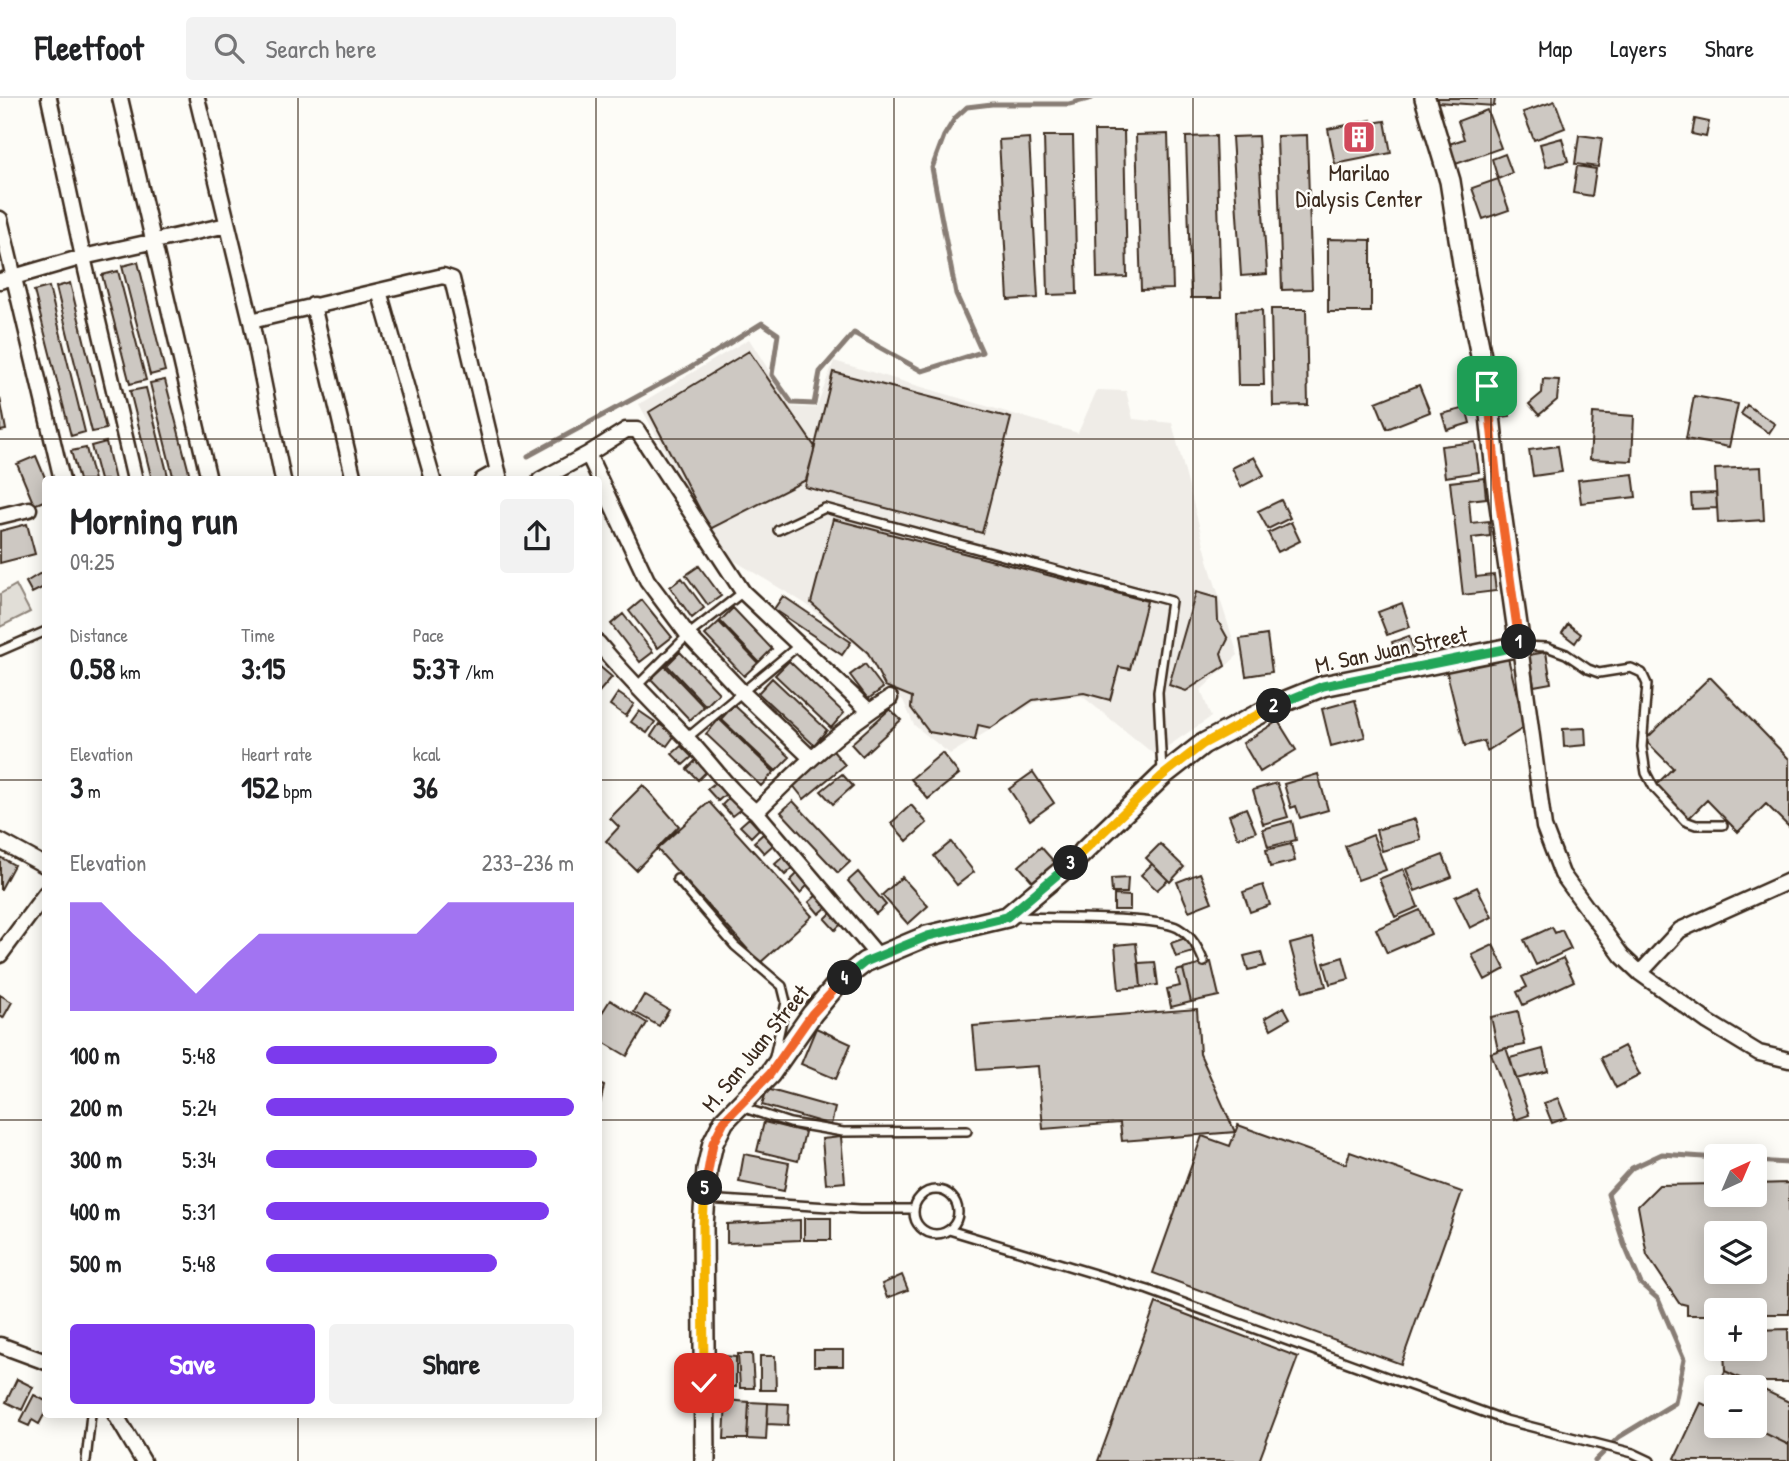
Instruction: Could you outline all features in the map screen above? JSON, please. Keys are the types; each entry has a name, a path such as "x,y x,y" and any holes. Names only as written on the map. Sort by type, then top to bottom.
{"street":[{"path":"49,98 134,476"},
{"path":"120,98 208,476"},
{"path":"198,98 251,321 282,476"},
{"path":"1425,98 1450,181 1465,276 1487,386 1498,491 1544,827 1562,874 1622,956 1640,973 1708,1022 1759,1053 1789,1060"},
{"path":"0,219 6,279 61,476"},
{"path":"6,279 83,257 227,225"},
{"path":"251,321 443,276 452,279 499,475"},
{"path":"379,291 432,476"},
{"path":"313,305 353,476"},
{"path":"547,476 626,430 637,430 743,592 869,711"},
{"path":"588,454 598,476"},
{"path":"602,483 648,580 688,635 741,692 811,758"},
{"path":"0,516 29,509"},
{"name":"M. San Juan Street","path":"705,1461 704,1199 713,1143 724,1121 770,1074 812,1014 838,983 865,962 928,936 1007,917 1075,860 1162,776 1203,744 1276,705 1323,686 1520,646"},
{"path":"602,648 636,688 756,812 878,956"},
{"path":"756,812 811,758 869,711 890,698"},
{"path":"0,841 42,864"},
{"path":"1640,973 1681,930 1789,881"},
{"path":"0,955 42,898"},
{"path":"0,1345 42,1361"},
{"path":"118,1418 143,1461"}],"lane":[{"path":"778,530 825,508 1171,601 1158,692 1162,776"},
{"path":"636,688 688,635 743,592"},
{"path":"0,650 42,633"},
{"path":"687,738 798,646"},
{"path":"1520,646 1547,647 1566,654 1588,670 1599,673 1631,668 1642,673 1647,684 1642,747 1646,773 1654,789 1685,821 1696,825 1723,825"},
{"path":"677,879 735,946 782,986 786,1002 770,1074"},
{"path":"1007,917 1105,919 1175,926 1191,937 1204,962"},
{"path":"737,1105 790,1123 843,1132 967,1130"},
{"path":"931,1191 947,1194 954,1199 958,1215 949,1230 942,1234 925,1231 918,1225 914,1209 917,1201 931,1191"},
{"path":"704,1199 860,1209 914,1209"},
{"path":"949,1230 1148,1290 1506,1420 1633,1453 1650,1461"},
{"path":"86,1461 91,1418"}],"shaded area":[{"path":"749,339 792,407 816,408 834,361 1078,433 1097,390 1126,391 1133,419 1172,423 1211,571 1238,655 1201,690 1211,717 1155,755 1082,696 1036,702 950,754 914,725 903,700 887,690 865,652 806,604 720,552 639,404"},
{"path":"16,585 30,612 0,627 0,594"}],"building":[{"path":"1437,98 1495,98 1494,106 1437,102"},
{"path":"1555,101 1565,128 1534,140 1523,112"},
{"path":"1487,110 1501,148 1453,165 1446,145 1464,139 1458,121"},
{"path":"1695,119 1709,122 1706,137 1692,134"},
{"name":"Marilao Dialysis Center","path":"1371,120 1372,123 1385,121 1391,153 1335,164 1328,129"},
{"path":"1094,131 1124,131 1127,277 1097,278"},
{"path":"1168,134 1173,289 1141,290 1136,135"},
{"path":"1307,135 1312,289 1282,290 1277,136"},
{"path":"1579,135 1602,138 1598,167 1575,164"},
{"path":"1044,136 1073,136 1077,294 1048,295"},
{"path":"1216,136 1221,298 1191,298 1186,137"},
{"path":"1258,136 1267,274 1241,276 1232,137"},
{"path":"1029,138 1038,298 1008,300 999,140"},
{"path":"1562,138 1568,161 1546,167 1540,144"},
{"path":"1505,154 1512,173 1498,179 1492,159"},
{"path":"1577,166 1596,169 1592,196 1573,193"},
{"path":"1498,179 1509,210 1483,219 1472,188"},
{"path":"1328,239 1371,240 1371,312 1328,312"},
{"path":"138,262 165,371 150,375 122,266"},
{"path":"118,271 146,380 130,384 102,275"},
{"path":"70,283 106,429 92,432 56,287"},
{"path":"49,287 85,432 71,436 34,291"},
{"path":"1271,309 1306,309 1308,405 1273,406"},
{"path":"1262,310 1264,385 1238,385 1236,311"},
{"path":"749,351 815,447 806,480 710,529 649,412"},
{"path":"1503,369 1510,416 1495,418 1488,371"},
{"path":"833,372 1011,418 982,533 805,487"},
{"path":"1543,379 1559,380 1557,400 1539,415 1529,404 1542,393"},
{"path":"165,380 190,476 173,476 150,383"},
{"path":"1419,385 1430,412 1387,429 1376,402"},
{"path":"146,388 168,476 151,476 130,391"},
{"path":"1694,396 1738,404 1729,447 1686,439"},
{"path":"0,398 6,430 0,431"},
{"path":"1747,405 1775,424 1769,433 1741,414"},
{"path":"1466,408 1470,423 1447,430 1442,414"},
{"path":"1593,413 1634,416 1632,461 1590,459"},
{"path":"106,442 114,476 99,476 91,446"},
{"path":"1475,442 1479,472 1445,477 1441,446"},
{"path":"1558,446 1562,472 1533,476 1529,450"},
{"path":"86,448 93,476 78,476 71,451"},
{"path":"36,456 44,476 42,476 42,502 34,505 17,464"},
{"path":"1254,457 1264,475 1241,487 1232,468"},
{"path":"1761,467 1764,520 1718,523 1715,469"},
{"path":"1633,474 1636,497 1581,503 1578,480"},
{"path":"1484,478 1486,498 1469,500 1471,523 1489,521 1490,536 1472,538 1476,577 1494,575 1496,591 1463,595 1450,482"},
{"path":"1716,493 1717,508 1692,509 1691,494"},
{"path":"1281,500 1290,518 1268,529 1258,511"},
{"path":"833,519 1147,601 1130,669 1119,667 1110,700 1084,693 1033,700 991,728 978,725 975,740 929,732 911,708 912,697 885,686 868,653 811,603"},
{"path":"1291,522 1300,541 1278,552 1268,533"},
{"path":"27,524 35,554 0,563 0,531"},
{"path":"699,566 721,596 708,605 686,575"},
{"path":"41,573 42,588 32,593 26,582"},
{"path":"682,578 704,608 692,618 670,587"},
{"path":"1196,592 1217,598 1218,621 1228,639 1221,653 1225,666 1186,691 1169,685"},
{"path":"783,596 851,642 842,655 774,609"},
{"path":"642,600 672,637 658,648 629,611"},
{"path":"1402,603 1410,627 1387,635 1378,612"},
{"path":"733,608 772,649 759,662 720,621"},
{"path":"623,614 653,652 640,662 611,624"},
{"path":"719,622 758,663 744,676 705,635"},
{"path":"1568,624 1581,634 1575,643 1562,633"},
{"path":"1267,635 1272,672 1246,676 1240,639"},
{"path":"1409,636 1415,655 1398,660 1392,642"},
{"path":"680,652 719,693 706,706 667,665"},
{"path":"1546,652 1551,683 1534,686 1529,655"},
{"path":"1507,654 1525,727 1487,751 1484,741 1465,746 1446,669"},
{"path":"789,661 844,713 831,728 775,675"},
{"path":"865,664 883,688 868,699 850,675"},
{"path":"665,666 704,707 690,720 651,679"},
{"path":"602,668 612,677 602,689"},
{"path":"1710,677 1789,759 1789,827 1766,804 1738,832 1707,800 1689,818 1656,785 1673,768 1645,740"},
{"path":"772,678 827,730 814,745 758,693"},
{"path":"618,693 634,704 626,716 610,705"},
{"path":"1355,700 1365,737 1331,746 1322,709"},
{"path":"734,705 790,757 776,771 721,719"},
{"path":"890,709 901,720 862,756 851,744"},
{"path":"639,711 655,722 647,733 631,722"},
{"path":"719,719 774,772 761,786 706,734"},
{"path":"1278,721 1296,750 1260,772 1243,743"},
{"path":"659,724 675,735 667,746 651,736"},
{"path":"1585,728 1586,745 1564,747 1563,729"},
{"path":"681,746 692,757 683,765 672,754"},
{"path":"833,751 845,765 804,799 792,784"},
{"path":"942,753 959,774 928,799 911,779"},
{"path":"696,760 706,772 698,780 687,769"},
{"path":"1033,772 1054,803 1030,820 1009,789"},
{"path":"842,774 853,786 833,804 821,791"},
{"path":"1318,774 1328,810 1300,818 1296,806 1291,808 1284,784"},
{"path":"716,782 727,793 718,801 707,789"},
{"path":"1277,783 1288,817 1263,824 1253,790"},
{"path":"643,785 679,826 636,870 606,841 619,827 610,818"},
{"path":"730,797 741,809 732,816 722,805"},
{"path":"793,801 850,862 838,873 781,812"},
{"path":"709,802 812,916 760,963 657,849"},
{"path":"911,805 927,823 907,841 891,823"},
{"path":"1246,808 1256,832 1238,838 1229,815"},
{"path":"749,818 759,829 751,837 740,826"},
{"path":"1415,819 1421,840 1382,851 1376,830"},
{"path":"1292,821 1296,840 1268,847 1263,829"},
{"path":"763,834 773,845 764,853 754,842"},
{"path":"1373,835 1386,870 1358,880 1345,846"},
{"path":"951,842 974,872 957,885 934,856"},
{"path":"1160,844 1184,867 1170,882 1146,858"},
{"path":"1291,844 1295,861 1270,867 1266,850"},
{"path":"1041,847 1056,864 1034,883 1019,866"},
{"path":"1443,855 1452,877 1415,891 1406,869"},
{"path":"784,856 794,867 785,875 775,864"},
{"path":"0,857 14,865 1,889 0,889"},
{"path":"1152,864 1168,880 1157,890 1141,875"},
{"path":"1403,869 1418,907 1395,917 1379,879"},
{"path":"858,872 886,905 876,914 848,881"},
{"path":"798,873 809,884 800,893 790,881"},
{"path":"1200,873 1212,902 1189,911 1177,882"},
{"path":"902,877 928,906 908,924 882,895"},
{"path":"1128,878 1127,893 1112,893 1111,879"},
{"path":"1263,885 1270,905 1250,912 1243,892"},
{"path":"1477,887 1492,917 1470,928 1455,897"},
{"path":"818,894 828,906 819,914 809,902"},
{"path":"1114,895 1130,896 1130,910 1114,910"},
{"path":"1420,910 1431,934 1387,953 1376,929"},
{"path":"833,911 843,922 835,930 825,919"},
{"path":"1552,927 1555,933 1562,930 1571,949 1536,965 1524,940"},
{"path":"1188,937 1193,952 1176,957 1171,943"},
{"path":"1313,938 1326,986 1303,992 1290,944"},
{"path":"1136,943 1141,987 1119,989 1115,945"},
{"path":"1493,945 1505,969 1485,980 1472,955"},
{"path":"1261,952 1265,966 1248,970 1244,956"},
{"path":"1343,957 1349,979 1330,984 1324,963"},
{"path":"1563,958 1574,981 1523,1005 1517,992 1527,987 1522,977"},
{"path":"1155,962 1158,985 1141,987 1139,963"},
{"path":"1211,962 1219,996 1191,1002 1183,969"},
{"path":"1183,969 1191,1002 1171,1007 1167,989 1180,986 1176,971"},
{"path":"0,995 12,1002 3,1018 0,1016"},
{"path":"644,995 669,1010 659,1026 634,1012"},
{"path":"610,1000 647,1023 627,1056 602,1041 602,1013"},
{"path":"1284,1007 1290,1018 1271,1029 1265,1018"},
{"path":"1197,1009 1200,1054 1235,1132 1122,1141 1120,1123 1043,1129 1038,1066 977,1070 973,1026"},
{"path":"1518,1011 1525,1045 1498,1050 1491,1017"},
{"path":"816,1028 851,1044 836,1079 801,1064"},
{"path":"1624,1046 1640,1075 1616,1088 1601,1058"},
{"path":"1506,1048 1529,1115 1515,1120 1491,1053"},
{"path":"1543,1049 1548,1071 1516,1079 1510,1058"},
{"path":"767,1089 835,1108 831,1125 762,1105"},
{"path":"1558,1098 1566,1118 1552,1123 1544,1103"},
{"path":"764,1122 805,1132 798,1161 757,1151"},
{"path":"1238,1125 1346,1164 1350,1152 1462,1192 1401,1364 1153,1273 1202,1136 1230,1146"},
{"path":"841,1137 845,1182 826,1184 822,1139"},
{"path":"744,1154 789,1163 784,1191 739,1182"},
{"path":"1789,1183 1789,1314 1767,1314 1767,1298 1704,1298 1704,1315 1687,1315 1687,1305 1679,1303 1647,1255 1638,1206 1659,1185 1704,1184 1704,1208 1768,1208 1768,1184"},
{"path":"804,1218 831,1218 831,1240 804,1240"},
{"path":"800,1220 800,1240 727,1243 727,1224"},
{"path":"902,1275 908,1290 887,1298 882,1284"},
{"path":"1156,1303 1298,1357 1259,1461 1098,1461"},
{"path":"1788,1329 1789,1382 1767,1382 1767,1375 1733,1375 1725,1371 1725,1361 1767,1361 1767,1330"},
{"path":"814,1350 843,1350 843,1366 814,1366"},
{"path":"738,1354 752,1354 754,1388 740,1388"},
{"path":"723,1356 736,1357 736,1387 722,1387"},
{"path":"760,1356 775,1356 776,1390 760,1390"},
{"path":"17,1379 33,1387 22,1410 6,1402"},
{"path":"1767,1391 1789,1402 1789,1445 1767,1434"},
{"path":"34,1395 42,1399 42,1418 39,1424 32,1420 29,1426 20,1422"},
{"path":"726,1400 749,1402 747,1439 724,1439"},
{"path":"749,1402 768,1403 766,1440 747,1439"},
{"path":"768,1403 789,1404 788,1425 767,1424"},
{"path":"1701,1403 1704,1404 1704,1438 1767,1438 1767,1434 1789,1445 1789,1461 1680,1461 1675,1458"}],"waterway":[{"path":"528,456 688,369 762,323 778,334 772,375 792,403 814,404 820,372 854,333 922,371 982,352 956,294 932,168 944,136 955,118 967,107 992,104 1069,104 1092,98"},
{"path":"1595,1461 1619,1437 1675,1403 1684,1359 1658,1299 1641,1284 1624,1244 1608,1194 1632,1168 1662,1154 1704,1157"},
{"path":"1768,1162 1789,1163"}],"place":[{"name":"Marilao Dialysis Center","path":"1359,137"}],"route":[{"path":"704,1383 703,1226 707,1169 713,1143 724,1121 770,1074 812,1014 838,983 865,962 928,936 1007,917 1075,860 1162,776 1203,744 1276,705 1323,686 1520,646 1498,491 1487,386"}]}
